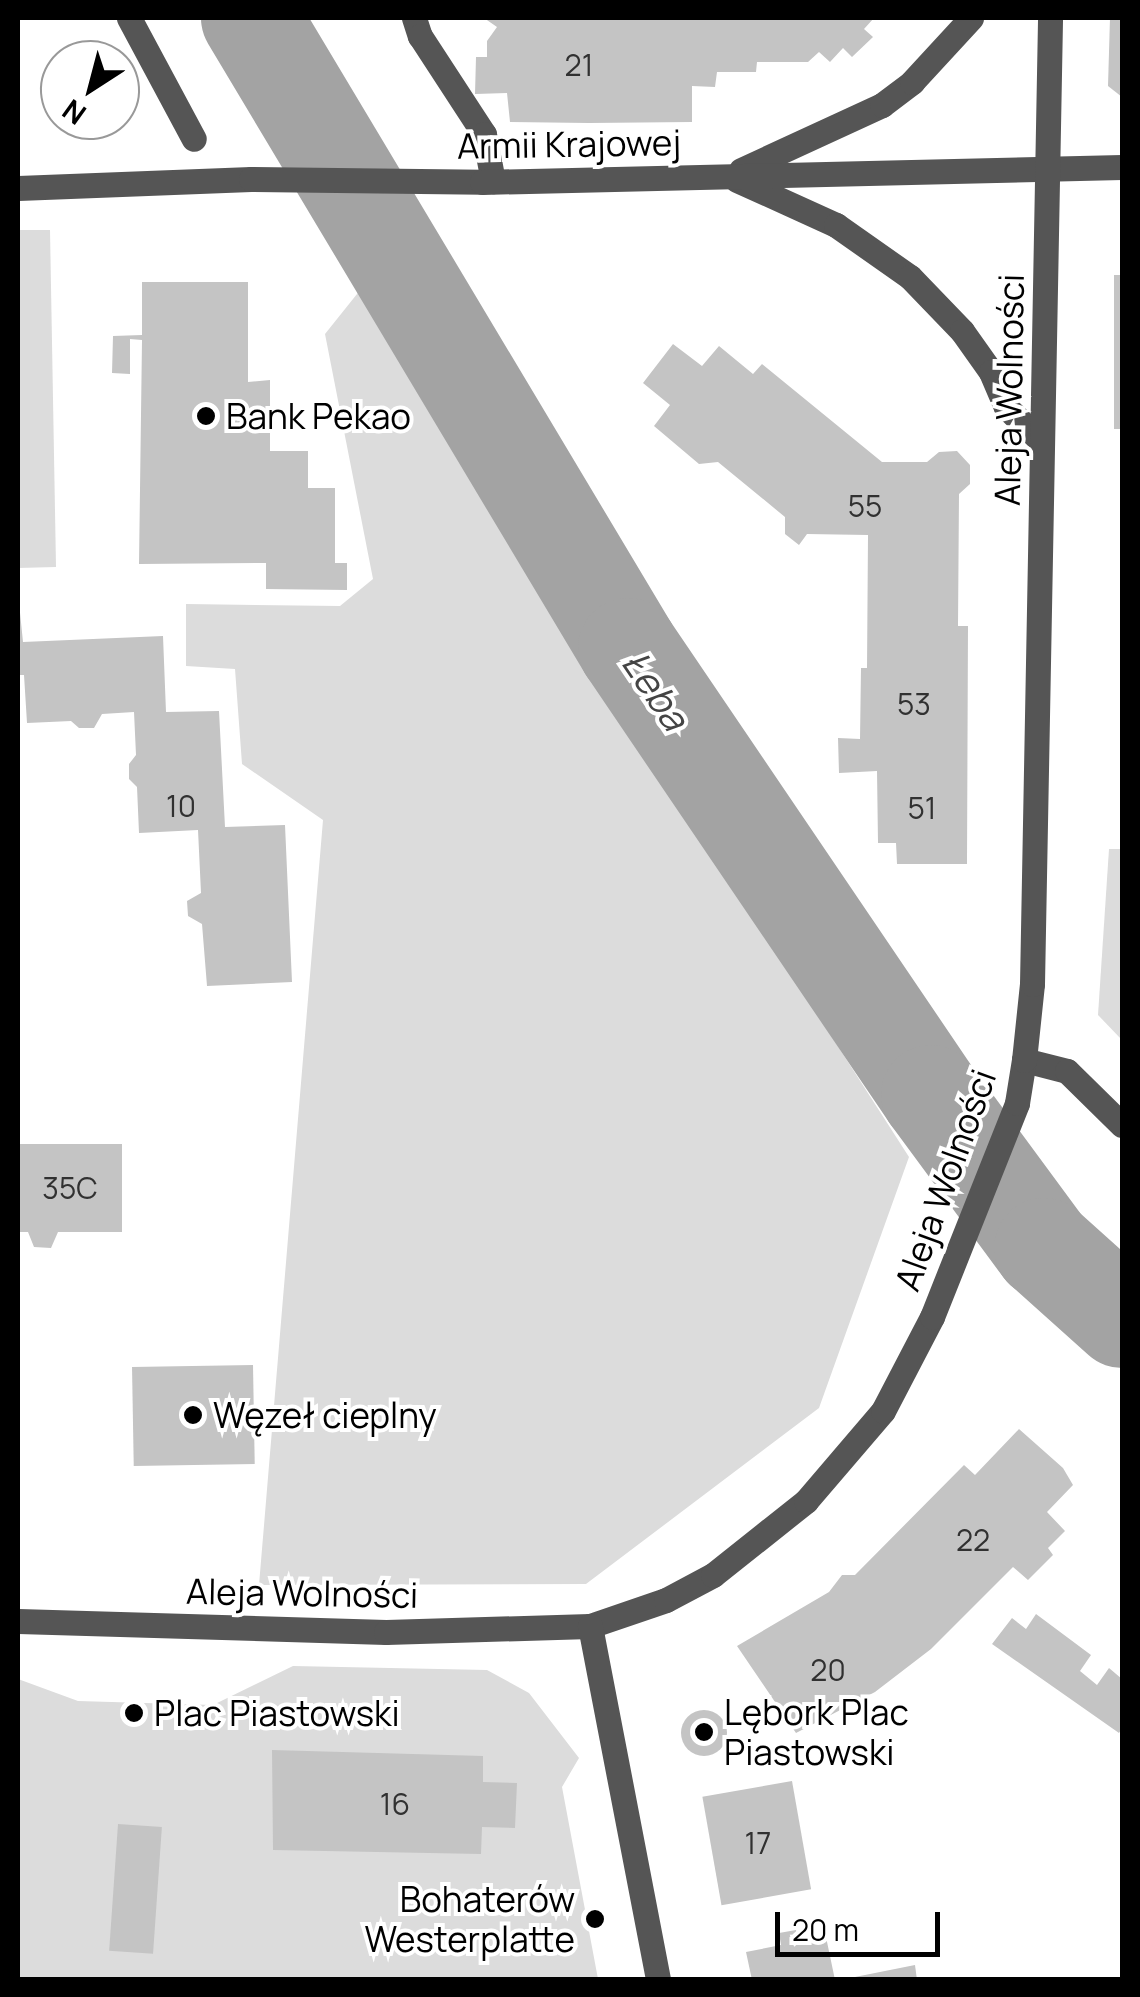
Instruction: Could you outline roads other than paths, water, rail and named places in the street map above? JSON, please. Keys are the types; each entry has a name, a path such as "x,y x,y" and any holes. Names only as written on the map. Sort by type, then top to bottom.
{"street":[{"path":"130,18 194,139"},
{"path":"414,18 420,36 484,134 487,182"},
{"path":"728,176 882,105 912,82 971,18"},
{"name":"Aleja Wolności","path":"18,1621 386,1632 590,1626 666,1600 713,1575 806,1501 882,1411 932,1317 1017,1102 1024,1060 1032,984 1050,18"},
{"name":"Armii Krajowej","path":"18,188 251,179 487,182 1122,167"},
{"path":"728,176 836,225 910,277 962,330 990,372 1006,407 1042,442"},
{"path":"1024,1060 1067,1071 1122,1124"},
{"path":"590,1626 658,1980"}],"waterway":[{"name":"Łeba","path":"251,18 628,648 931,1095 1044,1248 1122,1318"}],"place":[{"name":"Bank Pekao","path":"206,416"},
{"name":"Węzeł cieplny","path":"193,1415"},
{"name":"Plac Piastowski","path":"134,1713"},
{"name":"Lębork Plac Piastowski","path":"704,1732"},
{"name":"Bohaterów Westerplatte","path":"595,1919"}]}
